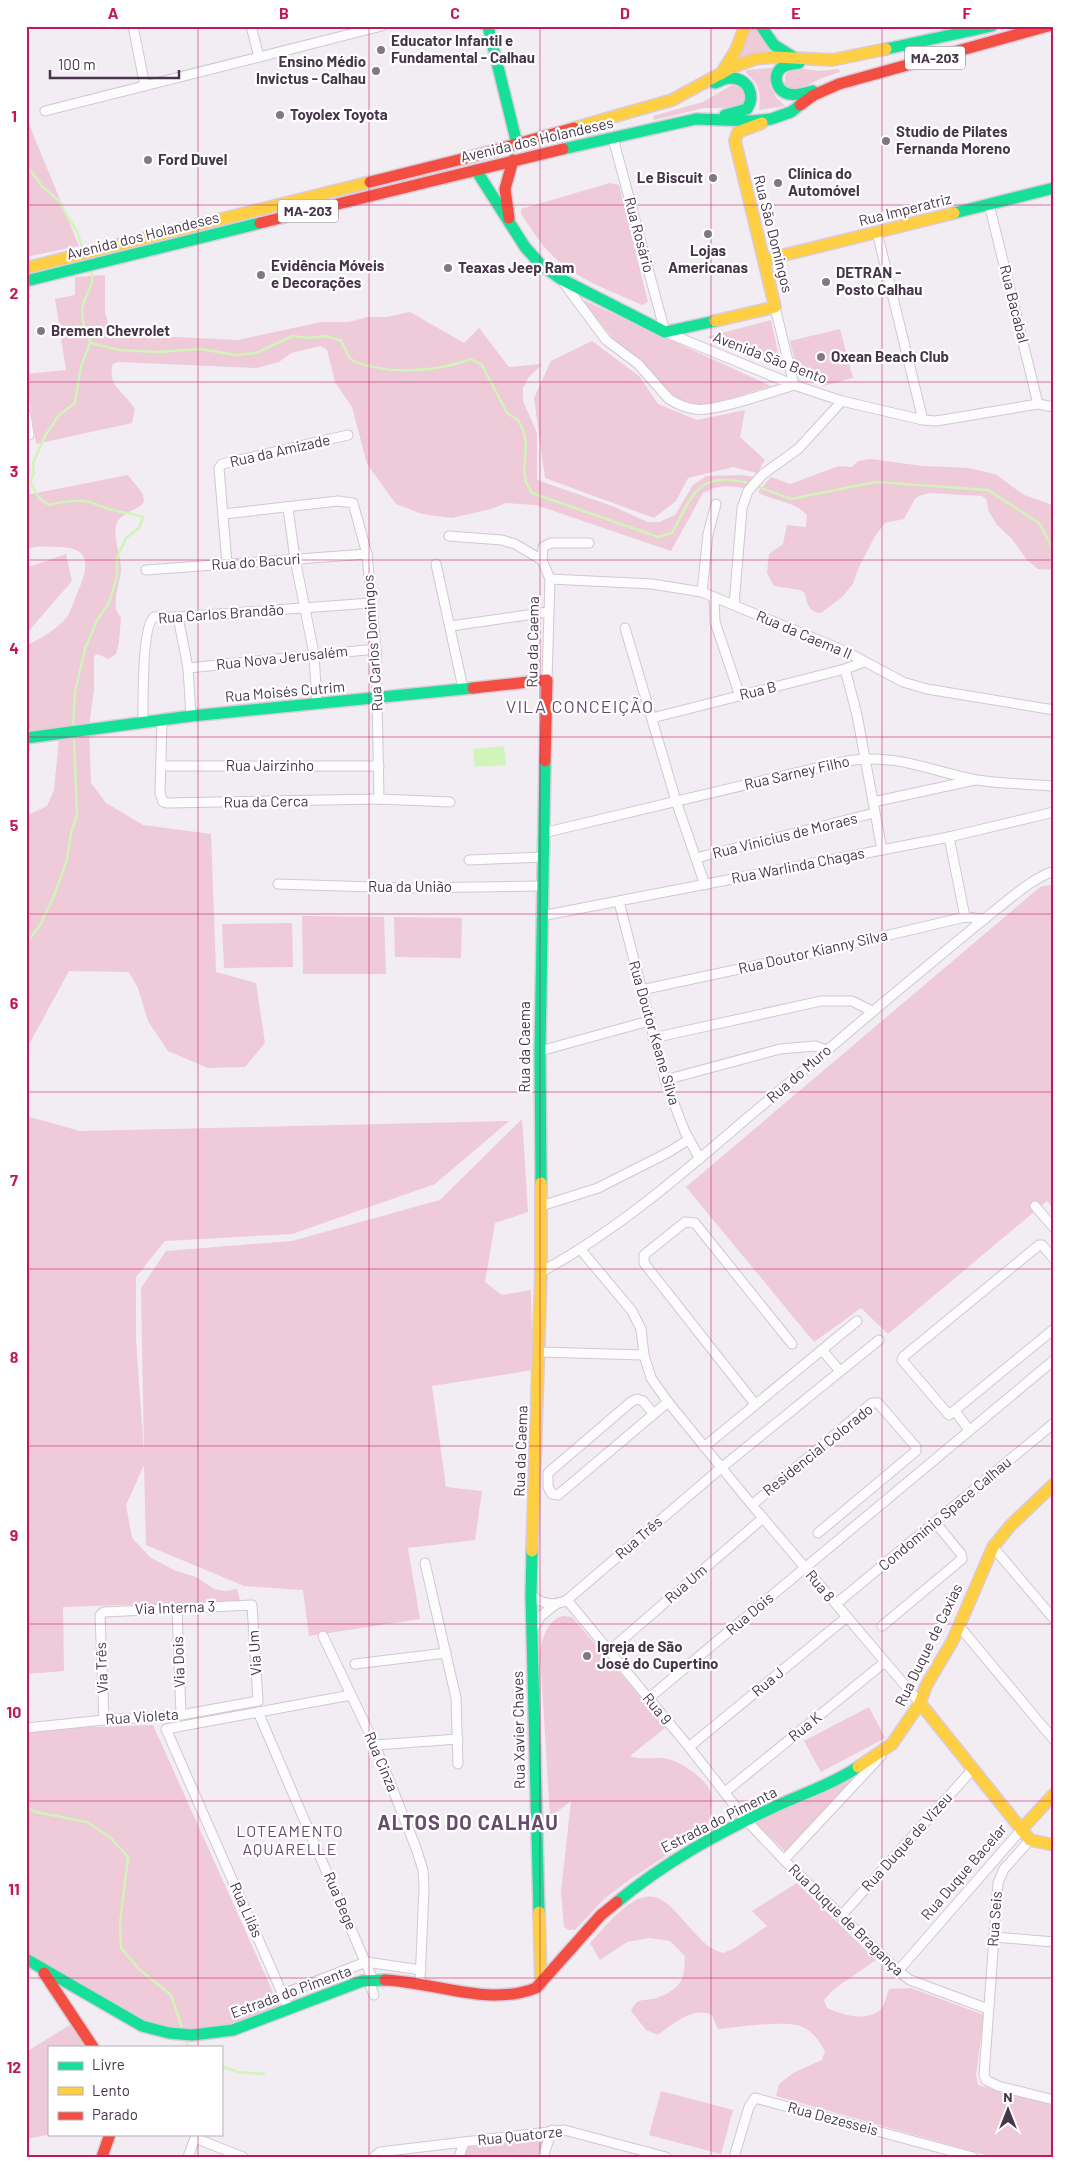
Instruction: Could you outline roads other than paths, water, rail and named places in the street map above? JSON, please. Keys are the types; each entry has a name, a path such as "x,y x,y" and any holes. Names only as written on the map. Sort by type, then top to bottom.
{"main road":[{"path":"488,26 517,144"},
{"path":"720,75 736,50 745,26"},
{"path":"761,26 769,40 778,49 799,60"},
{"name":"Avenida dos Holandeses","path":"26,268 517,144 672,100 696,90 738,64 757,58 819,62 992,26"},
{"name":"Avenida dos Holandeses","path":"26,281 513,160 696,119 753,121 777,118 791,112 818,93 839,84 1048,26"},
{"path":"839,59 820,64 785,65 779,70 777,80 782,92 793,97 839,84"},
{"path":"672,100 728,79 739,80 749,88 752,100 745,111 696,119"},
{"name":"Rua São Domingos","path":"775,307 735,138 736,134 743,129 777,118"},
{"name":"Avenida São Bento","path":"511,226 506,210 505,189 513,160"},
{"name":"Avenida São Bento","path":"476,170 532,256 561,279 665,332"},
{"name":"Rua Imperatriz","path":"764,260 1054,188"},
{"path":"665,332 775,307"},
{"name":"Rua Moisés Cutrim","path":"26,738 191,716 547,680"},
{"name":"Rua da Caema","path":"531,1595 541,1272 541,916 547,680"},
{"name":"Rua Duque de Caxias","path":"892,1744 920,1703 926,1686 959,1626 993,1547 1010,1526 1052,1490"},
{"name":"Rua Xavier Chaves","path":"531,1595 541,1984"},
{"path":"920,1703 1030,1840 1054,1844"},
{"name":"Estrada do Pimenta","path":"26,1959 142,2026 169,2033 192,2036 232,2030 353,1984 371,1980 420,1982 482,1994 507,1996 529,1992 541,1984 601,1915 645,1878 700,1843 840,1777 866,1763 892,1744"},
{"name":"Rua Duque Bacelar","path":"1022,1830 1054,1794"},
{"path":"40,1968 61,1996 92,2046"},
{"path":"61,1996 63,1988 74,1988"},
{"path":"102,2157 109,2136"}],"street":[{"path":"133,26 145,86"},
{"path":"251,26 259,57"},
{"path":"45,111 382,26"},
{"name":"Rua Rosário","path":"613,138 665,332"},
{"name":"Rua Bacabal","path":"989,204 1038,404"},
{"path":"877,232 924,420"},
{"path":"561,279 606,340 638,364 670,399 676,403 696,410 713,408 794,385"},
{"name":"Rua São Domingos","path":"775,307 794,385"},
{"name":"Avenida São Bento","path":"665,332 794,385 842,400 924,420 936,422 1038,404 1054,407"},
{"path":"734,605 742,508 748,491 763,474 798,449 842,400"},
{"path":"26,414 29,435"},
{"name":"Rua da Amizade","path":"224,514 220,473 222,464 348,435"},
{"name":"Rua Carlos Domingos","path":"288,508 338,501 353,503 367,554 376,649 379,799"},
{"path":"702,592 708,534 716,504"},
{"path":"227,564 224,514 288,508 295,559 314,654 317,704"},
{"path":"449,536 502,540 515,544 542,560 543,547 546,545 588,543"},
{"name":"Rua do Bacuri","path":"146,570 367,554"},
{"name":"Rua da Caema","path":"542,560 550,579 547,680"},
{"path":"436,564 463,688"},
{"name":"Rua da Caema II","path":"550,579 652,584 702,592 848,652 903,682 927,689 1054,710"},
{"path":"714,597 715,622 740,696"},
{"path":"305,607 371,603"},
{"name":"Rua Carlos Brandão","path":"143,723 144,671 149,622 154,617 178,617 305,607"},
{"path":"451,626 548,612"},
{"path":"178,617 188,668 191,716"},
{"path":"625,628 676,801 704,884"},
{"name":"Rua Nova Jerusalém","path":"188,668 376,649"},
{"name":"Rua B","path":"652,718 846,669 864,662"},
{"path":"846,669 858,714 882,850"},
{"name":"Rua da Cerca","path":"162,720 161,798 163,802 379,799 450,802"},
{"name":"Rua Sarney Filho","path":"543,833 846,761 866,759 905,762 977,780 1054,786"},
{"name":"Rua Jairzinho","path":"161,766 379,766"},
{"name":"Rua Vinicius de Moraes","path":"873,802 977,780"},
{"name":"Rua Warlinda Chagas","path":"541,916 949,837 1054,812"},
{"name":"Rua Vinicius de Moraes","path":"696,858 874,813"},
{"path":"949,837 965,917"},
{"path":"469,860 543,857"},
{"name":"Rua do Muro","path":"541,1272 581,1250 700,1159 985,918 1040,876 1054,871"},
{"name":"Rua da União","path":"278,884 405,888 542,886"},
{"name":"Rua Doutor Keane Silva","path":"619,902 665,1080 688,1140 700,1159"},
{"name":"Rua Doutor Kianny Silva","path":"641,990 809,954 965,917 985,918"},
{"path":"653,1038 821,1001 852,1001 872,1012"},
{"path":"540,1051 649,1021"},
{"path":"665,1080 780,1049 815,1046 827,1050"},
{"path":"541,1206 598,1188 688,1140"},
{"path":"1035,1206 1054,1228"},
{"path":"755,1404 644,1263 644,1255 685,1222 695,1223 792,1344"},
{"path":"1054,1259 1042,1245 1039,1245 902,1358 902,1362 946,1414 949,1415 1054,1329"},
{"name":"Rua 8","path":"581,1250 632,1311 641,1329 644,1354 651,1378 668,1402 721,1468 920,1703"},
{"path":"704,1447 857,1321"},
{"name":"Rua Três","path":"532,1635 541,1616 556,1604 567,1600 721,1468 879,1340"},
{"path":"822,1350 840,1371"},
{"path":"539,1352 644,1354"},
{"name":"Rua Dois","path":"649,1698 969,1430 981,1416 1054,1360"},
{"path":"654,1414 643,1401 637,1399 632,1402 548,1473 548,1487 552,1494 558,1495 654,1414 668,1402"},
{"name":"Residencial Colorado","path":"752,1505 872,1402 878,1403 916,1447 916,1451 818,1533"},
{"path":"955,1411 969,1430"},
{"name":"Condomínio Space Calhau","path":"836,1604 1054,1423"},
{"name":"Rua Um","path":"609,1650 763,1518"},
{"path":"882,1626 962,1559 961,1554 934,1522"},
{"path":"993,1547 1054,1619"},
{"path":"425,1563 456,1698 458,1764"},
{"path":"531,1595 541,1602 556,1604"},
{"name":"Rua 9","path":"567,1600 649,1698 746,1820"},
{"name":"Via Interna 3","path":"100,1615 104,1612 252,1605"},
{"name":"Via Um","path":"252,1605 258,1700"},
{"name":"Via Dois","path":"177,1608 181,1715"},
{"name":"Via Três","path":"100,1615 104,1720"},
{"name":"Rua J","path":"689,1748 847,1617"},
{"path":"959,1626 1054,1740"},
{"name":"Rua Cinza","path":"323,1636 351,1695 379,1745 423,1870 420,1982"},
{"path":"355,1664 446,1653"},
{"name":"Rua K","path":"725,1792 885,1662"},
{"path":"258,1712 351,1695"},
{"name":"Rua Violeta","path":"26,1728 181,1715 258,1700"},
{"name":"Rua Lilás","path":"258,1712 166,1730 289,2009"},
{"name":"Rua Bege","path":"258,1712 366,1962 374,1995"},
{"name":"Rua Cinza","path":"379,1745 458,1739"},
{"name":"Rua Duque de Caxias","path":"784,1860 892,1744"},
{"name":"Rua Duque de Vizeu","path":"841,1916 973,1769"},
{"name":"Rua Duque de Bragança","path":"746,1820 784,1860 898,1971 910,1980 988,2009"},
{"name":"Rua Duque Bacelar","path":"898,1971 1022,1830"},
{"name":"Rua Seis","path":"1030,1840 1000,1876 984,2067 986,2080 998,2086 1054,2100"},
{"path":"994,1937 1054,1942"},
{"path":"283,1994 366,1962 421,1970"},
{"name":"Rua Dezesseis","path":"734,2157 749,2107 755,2098 973,2157"},
{"path":"543,2157 552,2130"},
{"name":"Rua Quatorze","path":"374,2157 380,2152 552,2130 572,2131 666,2157"},
{"path":"188,2157 195,2138 243,2157"},
{"path":"460,2157 464,2142"}],"waterway":[{"path":"26,165 42,186 58,200 78,234 82,247"},
{"path":"91,271 92,283 84,301 83,322 91,343 119,350 158,352 200,349 236,355 256,353 293,336 307,338 327,336 341,341 350,359 378,368 394,370 426,369 442,367 471,359 482,365 507,413 518,420 524,432 526,445 524,470 526,482 532,493 658,537 672,533 692,496 707,484 716,480 751,484"},
{"path":"73,727 75,692 85,649 97,620 109,603 117,576 117,558 126,538 139,528 143,517 84,501 69,501 49,505 39,498 30,482 34,473 33,463 45,436 59,415 75,403 81,366 90,343"},
{"path":"756,486 791,499 876,482 988,490 1039,523 1054,551"},
{"path":"26,944 40,925 53,898 67,860 71,833 77,816 74,737"},
{"path":"26,1807 36,1812 87,1822 111,1838 128,1857 120,1923 121,1948 139,1969 171,1995 182,2027"},
{"path":"186,2040 188,2046"},
{"path":"222,2066 238,2072 264,2074"}],"place":[{"name":"Educator Infantil e Fundamental - Calhau","path":"381,50"},
{"name":"Ensino Médio Invictus - Calhau","path":"376,71"},
{"name":"Toyolex Toyota","path":"280,115"},
{"name":"Studio de Pilates Fernanda Moreno","path":"886,141"},
{"name":"Ford Duvel","path":"148,160"},
{"name":"Le Biscuit","path":"713,178"},
{"name":"Clínica do Automóvel","path":"778,183"},
{"name":"Lojas Americanas","path":"708,234"},
{"name":"Teaxas Jeep Ram","path":"448,268"},
{"name":"Evidência Móveis e Decorações","path":"261,275"},
{"name":"DETRAN - Posto Calhau","path":"826,282"},
{"name":"Bremen Chevrolet","path":"41,331"},
{"name":"Oxean Beach Club","path":"821,357"},
{"name":"Igreja de São José do Cupertino","path":"587,1656"}],"district":[{"name":"VILA CONCEIÇÃO","path":"580,707"},
{"name":"ALTOS DO CALHAU","path":"468,1823"},
{"name":"LOTEAMENTO AQUARELLE","path":"290,1840"}]}
